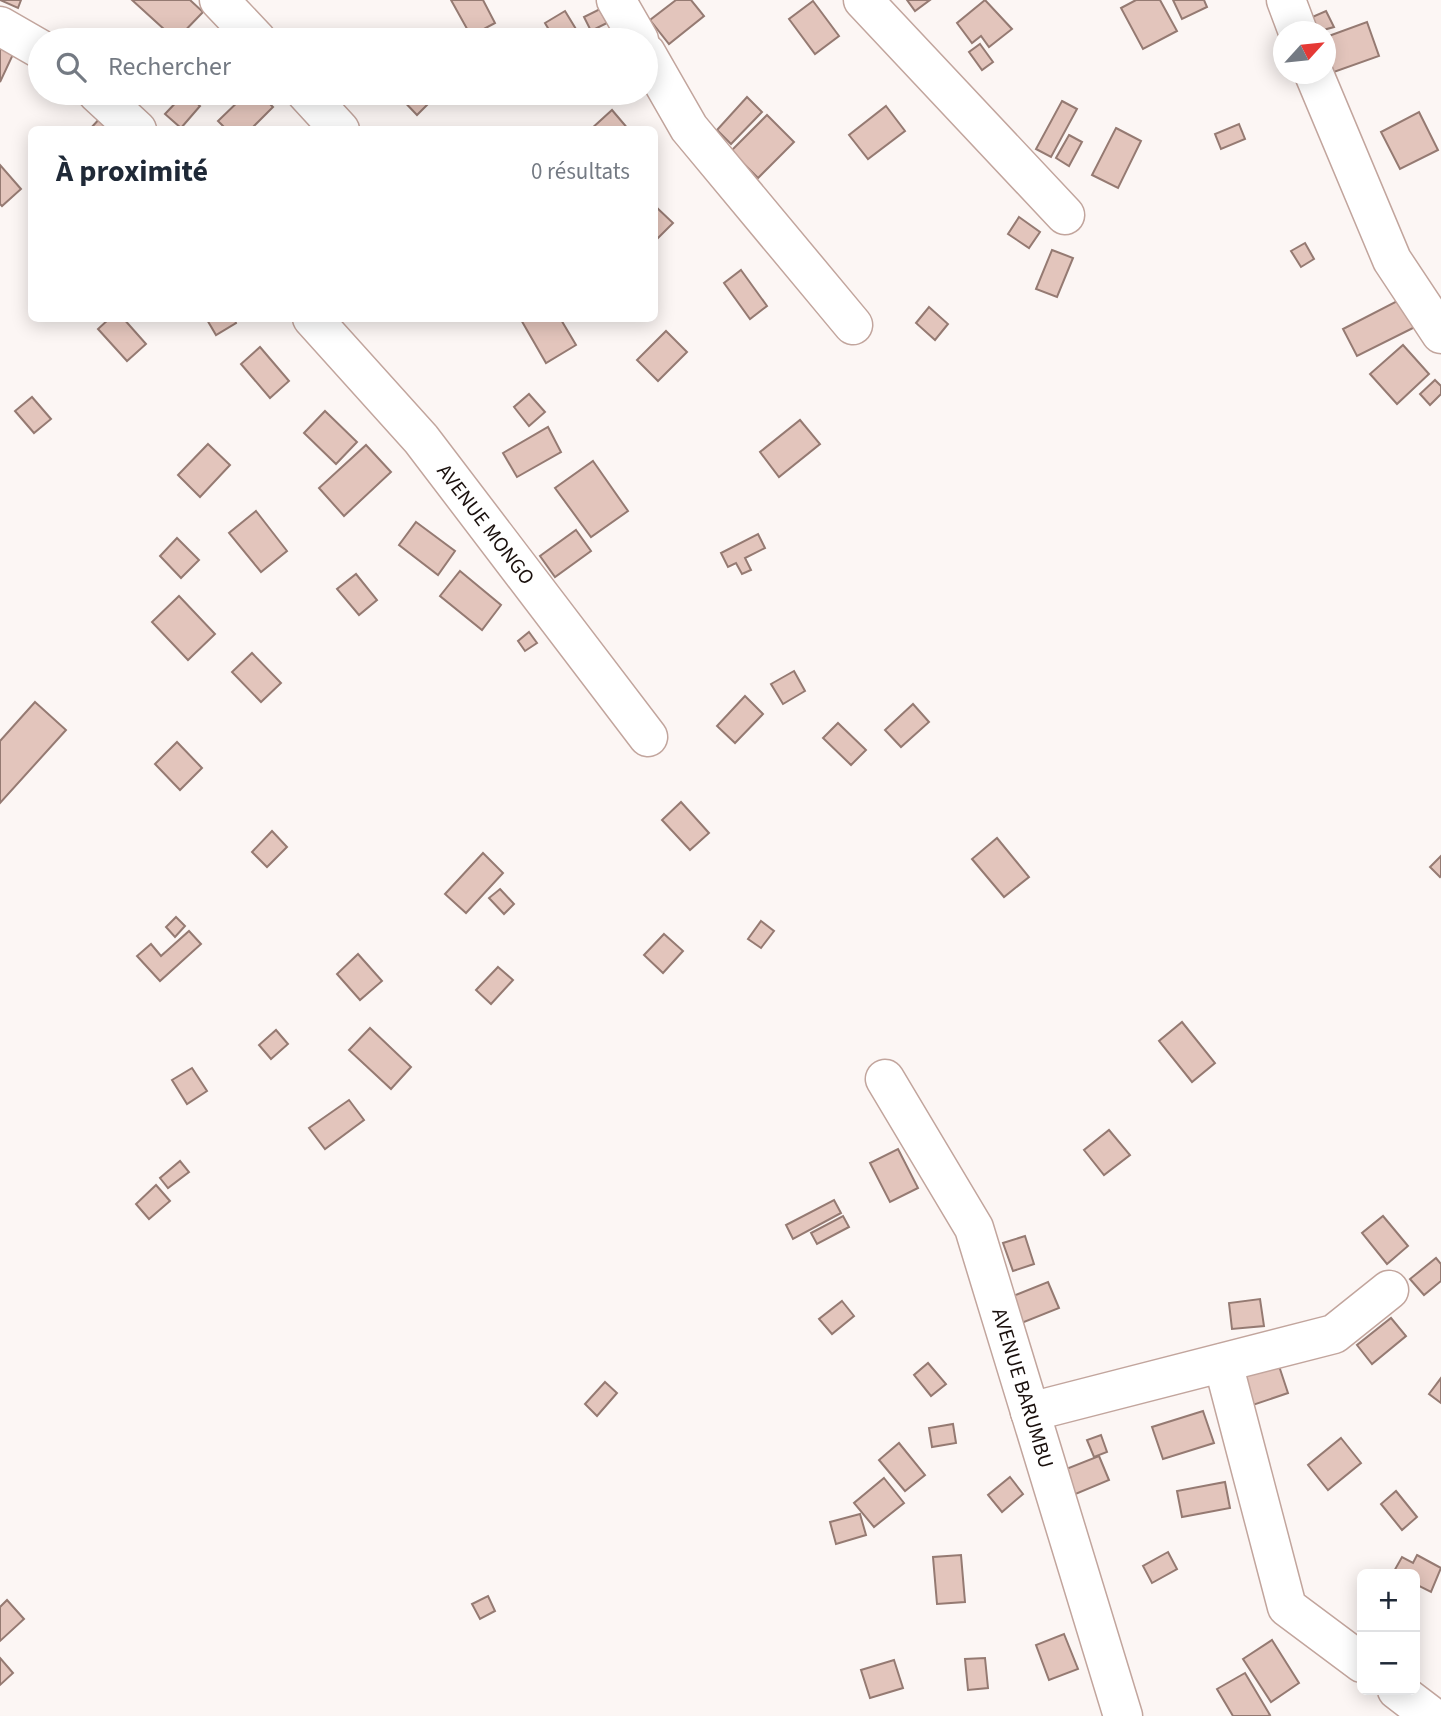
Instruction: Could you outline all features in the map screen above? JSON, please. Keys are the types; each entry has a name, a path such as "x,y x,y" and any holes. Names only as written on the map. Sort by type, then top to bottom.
{"street":[{"path":"219,0 246,28"},
{"path":"616,0 632,28"},
{"path":"863,0 1065,215"},
{"path":"1286,0 1294,21"},
{"path":"0,26 28,42"},
{"path":"658,74 689,128 853,326"},
{"path":"1318,84 1392,260 1441,334"},
{"path":"110,105 133,126"},
{"path":"317,105 336,126"},
{"name":"AVENUE MONGO","path":"316,322 421,439 648,737"},
{"name":"AVENUE BARUMBU","path":"885,1079 974,1228 1123,1716"},
{"path":"1030,1412 1334,1334 1389,1290"},
{"path":"1223,1363 1287,1606 1357,1659"},
{"path":"1404,1695 1432,1716"}],"building":[{"path":"0,0 21,0 18,8"},
{"path":"132,0 190,0 203,12 188,28 163,28"},
{"path":"451,0 483,0 495,23 486,28 467,28"},
{"path":"676,0 691,0 704,16 669,44 650,20"},
{"path":"907,0 930,0 915,11"},
{"path":"985,0 1012,29 989,47 981,36 972,43 957,23"},
{"path":"1136,0 1160,0 1177,31 1143,49 1121,8"},
{"path":"1173,0 1204,0 1207,7 1182,19"},
{"path":"813,1 839,36 815,54 789,19"},
{"path":"600,9 607,23 590,28 584,17"},
{"path":"565,11 575,28 548,28 545,23"},
{"path":"1326,11 1331,21 1311,21 1310,18"},
{"path":"1367,22 1379,56 1336,71 1336,33"},
{"path":"0,40 16,48 0,82"},
{"path":"980,44 993,62 982,70 969,52"},
{"path":"747,97 762,112 731,144 717,130"},
{"path":"1062,101 1077,109 1051,157 1036,149"},
{"path":"174,105 200,106 183,126 179,126 165,114"},
{"path":"235,105 273,107 254,126 223,126 218,121"},
{"path":"407,105 427,105 417,115"},
{"path":"886,106 905,131 868,159 849,135"},
{"path":"612,110 626,126 594,126"},
{"path":"1419,112 1438,150 1400,169 1381,132"},
{"path":"103,115 114,126 93,126"},
{"path":"767,115 794,142 758,178 731,151"},
{"path":"1239,124 1245,139 1221,149 1215,134"},
{"path":"1116,128 1141,141 1118,188 1092,175"},
{"path":"1069,135 1082,142 1069,166 1056,158"},
{"path":"0,165 21,189 2,206 0,204"},
{"path":"658,209 673,223 658,238"},
{"path":"1019,217 1040,232 1029,248 1008,234"},
{"path":"1305,243 1314,259 1301,267 1291,251"},
{"path":"1052,250 1073,258 1057,297 1036,289"},
{"path":"741,270 767,306 750,319 724,283"},
{"path":"1403,298 1417,326 1357,356 1343,329"},
{"path":"929,307 948,324 935,340 916,323"},
{"path":"106,322 127,322 146,344 127,361 98,329"},
{"path":"208,322 236,322 236,323 216,335"},
{"path":"522,322 562,322 576,345 546,363"},
{"path":"666,331 687,352 658,381 637,360"},
{"path":"1403,345 1429,374 1397,404 1370,374"},
{"path":"260,347 289,381 270,398 241,364"},
{"path":"1435,380 1441,386 1441,394 1430,405 1420,394"},
{"path":"529,394 545,412 529,426 514,407"},
{"path":"32,397 51,419 34,433 15,411"},
{"path":"325,411 357,442 336,464 304,433"},
{"path":"800,420 820,444 779,477 760,452"},
{"path":"548,427 561,452 517,477 503,453"},
{"path":"208,444 230,465 200,497 178,475"},
{"path":"366,445 391,472 344,516 319,488"},
{"path":"593,461 628,511 591,537 555,488"},
{"path":"256,511 287,551 261,572 229,533"},
{"path":"416,522 455,551 438,575 399,545"},
{"path":"576,530 591,551 555,577 540,556"},
{"path":"758,534 765,548 745,558 751,570 742,574 736,563 728,567 721,553"},
{"path":"177,538 199,560 181,578 160,556"},
{"path":"460,571 501,605 482,630 440,596"},
{"path":"356,574 377,600 359,615 337,589"},
{"path":"179,596 215,634 188,660 152,622"},
{"path":"529,632 537,643 525,651 518,641"},
{"path":"252,653 281,683 261,702 232,672"},
{"path":"794,671 805,691 783,704 771,684"},
{"path":"745,696 763,714 735,743 717,726"},
{"path":"35,702 66,730 0,803 0,741"},
{"path":"913,704 929,722 901,747 885,730"},
{"path":"838,723 866,750 851,765 823,738"},
{"path":"177,742 202,768 180,790 155,764"},
{"path":"681,802 709,833 690,850 662,820"},
{"path":"272,831 287,847 267,867 252,852"},
{"path":"997,838 1029,877 1004,897 972,859"},
{"path":"483,853 503,873 466,913 445,894"},
{"path":"1441,856 1441,876 1440,877 1430,867"},
{"path":"500,889 514,904 504,914 489,898"},
{"path":"176,917 185,926 175,937 166,927"},
{"path":"761,921 774,931 761,948 748,939"},
{"path":"189,931 201,944 160,981 137,956 151,944 161,956"},
{"path":"664,934 683,951 663,973 644,955"},
{"path":"358,954 382,981 360,1000 337,974"},
{"path":"498,967 513,980 491,1004 476,990"},
{"path":"1182,1022 1215,1063 1192,1082 1159,1041"},
{"path":"370,1028 411,1067 391,1089 349,1050"},
{"path":"276,1030 288,1044 271,1059 259,1045"},
{"path":"192,1068 207,1091 187,1104 172,1080"},
{"path":"349,1100 364,1120 325,1149 309,1128"},
{"path":"1109,1130 1130,1155 1104,1175 1084,1150"},
{"path":"898,1149 918,1188 890,1202 870,1163"},
{"path":"180,1161 189,1172 168,1188 160,1178"},
{"path":"156,1185 170,1201 149,1219 136,1204"},
{"path":"834,1200 841,1213 793,1239 786,1225"},
{"path":"843,1216 849,1227 817,1244 811,1233"},
{"path":"1383,1216 1408,1246 1387,1264 1362,1233"},
{"path":"1025,1236 1034,1264 1013,1271 1003,1243"},
{"path":"1436,1258 1441,1264 1441,1281 1424,1295 1410,1279"},
{"path":"1048,1282 1059,1308 1019,1324 1008,1298"},
{"path":"1260,1299 1264,1326 1232,1329 1229,1303"},
{"path":"842,1301 854,1316 832,1334 819,1319"},
{"path":"1391,1318 1406,1336 1372,1364 1357,1345"},
{"path":"928,1363 946,1384 931,1396 914,1375"},
{"path":"1279,1366 1288,1393 1241,1409 1239,1373"},
{"path":"1441,1378 1441,1403 1429,1394"},
{"path":"605,1382 617,1393 597,1416 585,1404"},
{"path":"1203,1411 1214,1443 1163,1459 1152,1427"},
{"path":"953,1424 956,1443 932,1447 929,1428"},
{"path":"1101,1435 1107,1452 1094,1457 1087,1440"},
{"path":"1341,1438 1361,1463 1328,1490 1308,1465"},
{"path":"899,1443 925,1475 905,1491 879,1460"},
{"path":"1099,1456 1109,1480 1066,1498 1056,1473"},
{"path":"1010,1477 1023,1494 1002,1512 988,1495"},
{"path":"884,1478 904,1503 874,1527 854,1503"},
{"path":"1225,1482 1230,1508 1182,1517 1177,1491"},
{"path":"1396,1491 1417,1517 1402,1530 1381,1504"},
{"path":"860,1514 866,1535 836,1544 830,1522"},
{"path":"1168,1552 1177,1569 1152,1583 1143,1566"},
{"path":"961,1555 965,1602 937,1604 933,1557"},
{"path":"1417,1555 1441,1568 1431,1592 1420,1586 1420,1569 1395,1569 1402,1557 1413,1563"},
{"path":"488,1596 495,1611 480,1619 472,1604"},
{"path":"7,1600 24,1619 0,1641 0,1607"},
{"path":"1064,1634 1078,1669 1049,1680 1036,1645"},
{"path":"1272,1640 1299,1683 1271,1702 1243,1659"},
{"path":"0,1658 13,1673 0,1685"},
{"path":"985,1658 988,1688 968,1690 965,1659"},
{"path":"894,1660 903,1688 870,1698 861,1670"},
{"path":"1245,1673 1270,1715 1233,1716 1217,1689"}]}
